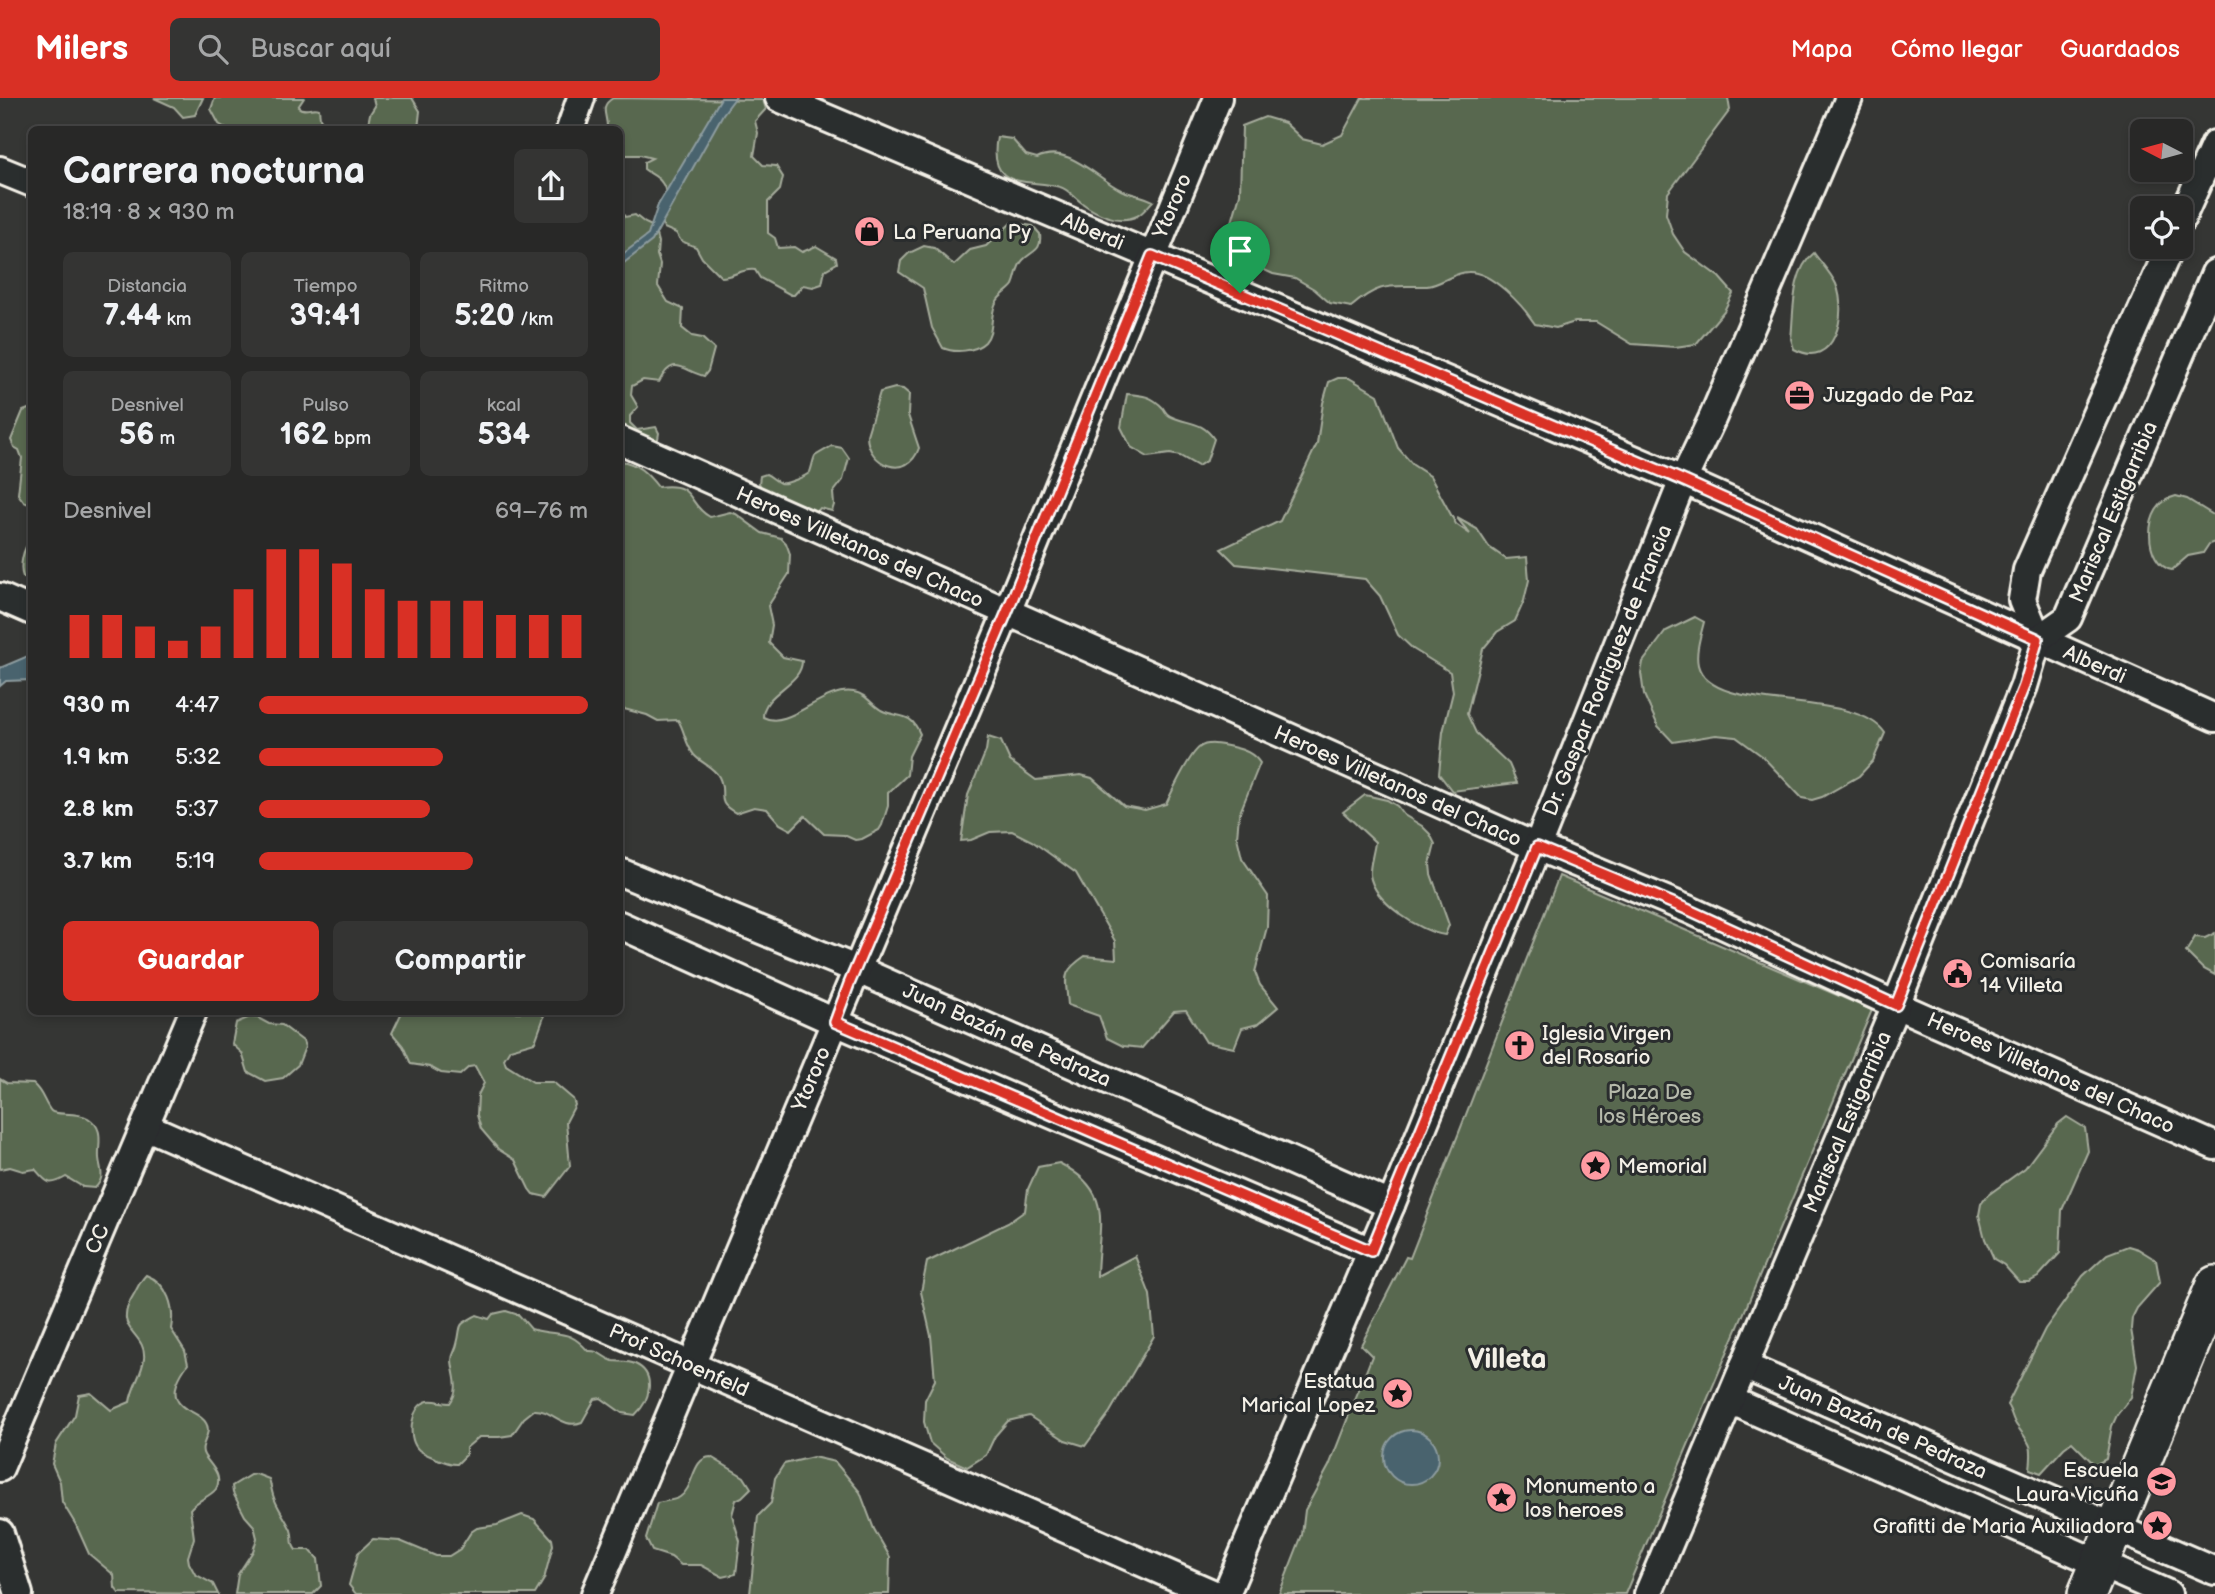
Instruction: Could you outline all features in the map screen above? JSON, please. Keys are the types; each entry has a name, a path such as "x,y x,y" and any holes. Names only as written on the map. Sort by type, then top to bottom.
{"main road":[{"path":"2094,1579 2215,1285"}],"street":[{"path":"571,126 581,98"},
{"name":"Alberdi","path":"779,98 1682,480 2215,718"},
{"name":"Ytororo","path":"595,1594 1007,612 1218,98"},
{"name":"Dr. Gaspar Rodriguez de Francia","path":"1226,1594 1391,1205 1537,847 1682,480 1712,419 1849,98"},
{"path":"2192,196 2215,144"},
{"path":"0,170 28,181"},
{"path":"2038,639 2022,600 2026,570 2165,259"},
{"name":"Mariscal Estigarribia","path":"1648,1594 1896,1005 2020,696 2038,639 2068,618 2215,273"},
{"name":"Heroes Villetanos del Chaco","path":"623,441 1537,847 1702,915 1896,1005 2215,1146"},
{"path":"0,597 28,609"},
{"name":"Juan Bazán de Pedraza","path":"623,873 856,969 1391,1205"},
{"path":"623,926 835,1022 1371,1251"},
{"name":"CC","path":"0,1468 192,1015"},
{"name":"Prof Schoenfeld","path":"145,1126 1214,1594"},
{"name":"Juan Bazán de Pedraza","path":"1744,1366 2215,1571"},
{"path":"1730,1400 2094,1579 2168,1594"},
{"path":"0,1533 19,1594"}],"green space":[{"path":"154,98 203,98 195,115 183,117 174,107"},
{"path":"215,98 304,98 298,107 319,109 325,126 222,126 211,109"},
{"path":"373,98 412,98 420,111 418,126 368,126 375,106"},
{"path":"613,98 763,100 766,109 755,121 758,133 754,156 763,165 776,166 783,177 780,190 768,202 768,233 775,238 778,248 794,247 802,252 816,246 836,258 837,263 825,270 822,284 813,287 803,285 791,295 760,278 755,270 721,277 702,258 696,247 681,241 676,233 664,228 662,217 665,188 644,169 644,162 652,158 623,155 623,126 607,126 605,108"},
{"path":"1362,98 1728,98 1730,110 1668,193 1666,214 1673,234 1685,252 1719,277 1733,293 1724,311 1696,344 1675,347 1632,344 1596,322 1575,322 1556,328 1535,324 1497,283 1477,273 1463,273 1427,286 1378,289 1351,307 1330,303 1295,278 1273,274 1234,256 1228,236 1240,194 1242,126 1265,117 1285,123 1302,139 1322,144 1342,135"},
{"path":"997,137 1012,139 1026,155 1037,158 1060,155 1071,158 1111,185 1153,201 1137,216 1123,219 1108,217 1094,211 1063,188 1013,179 1004,175 998,167"},
{"path":"623,214 625,217 635,215 654,227 660,264 658,286 668,302 683,309 682,328 692,336 702,338 714,349 704,376 674,366 664,373 659,382 643,380 632,386 631,395 638,407 630,416 630,423 637,430 656,427 659,433 658,439 654,441 623,432"},
{"path":"1011,223 1033,226 1040,234 1038,247 1021,263 1013,285 997,301 990,333 985,342 964,351 943,348 932,328 923,288 899,272 901,261 909,253 924,246 934,248 954,265 970,250 986,246"},
{"path":"1814,253 1836,284 1840,309 1835,336 1828,346 1820,352 1808,354 1794,349 1791,339 1797,281 1801,270"},
{"path":"1338,378 1349,378 1378,395 1398,448 1413,465 1430,476 1456,524 1470,534 1457,518 1477,529 1489,547 1506,559 1527,557 1529,580 1524,601 1515,621 1497,632 1483,649 1467,714 1476,733 1509,764 1517,783 1452,791 1439,774 1443,732 1453,692 1450,672 1413,649 1398,635 1380,596 1365,579 1236,564 1221,549 1280,521 1317,444 1329,382"},
{"path":"903,389 909,394 908,415 919,448 914,458 898,467 889,466 874,455 867,435 880,392"},
{"path":"1127,394 1151,399 1170,416 1194,424 1209,433 1214,439 1207,460 1198,466 1180,456 1170,454 1148,457 1131,447 1121,427"},
{"path":"28,409 28,504 18,494 22,458 11,440 23,411"},
{"path":"832,446 842,448 849,458 843,480 833,493 832,511 820,508 814,515 762,489 760,476 766,474 780,483 796,480 810,472 815,456"},
{"path":"623,462 641,470 658,487 670,486 685,491 710,517 730,512 736,514 762,533 781,538 786,543 790,554 789,574 768,606 772,625 769,643 783,657 802,661 796,676 769,701 763,717 773,720 784,718 830,695 854,692 887,713 908,718 920,734 909,756 907,775 888,793 888,806 879,830 855,840 844,835 824,834 805,816 791,830 780,824 767,809 754,807 736,813 729,809 723,801 717,774 691,751 678,720 658,721 623,709"},
{"path":"2176,496 2187,499 2215,516 2215,542 2209,544 2203,553 2188,556 2172,570 2163,566 2156,557 2150,534 2156,510 2164,501"},
{"path":"28,543 28,578 23,577 21,568"},
{"path":"1695,617 1704,622 1697,660 1708,681 1728,691 1845,710 1869,719 1885,733 1873,761 1859,776 1812,800 1802,798 1762,756 1736,737 1716,735 1673,742 1658,726 1644,695 1641,673 1643,662 1666,631"},
{"path":"988,737 1001,741 1010,761 1036,780 1081,775 1092,778 1124,806 1145,810 1166,804 1191,757 1203,745 1216,744 1237,748 1248,752 1260,763 1239,815 1237,837 1242,858 1268,896 1267,927 1255,972 1260,985 1278,1007 1258,1024 1242,1028 1234,1048 1206,1042 1186,1010 1174,1011 1142,1048 1123,1046 1107,1038 1099,1016 1068,1005 1068,972 1085,956 1116,959 1115,941 1076,873 1032,841 1012,831 990,832 961,841 968,795 986,751"},
{"path":"1365,795 1387,800 1397,806 1404,815 1430,834 1435,844 1430,864 1431,874 1449,925 1445,935 1411,922 1389,905 1373,885 1370,871 1375,842 1343,812"},
{"name":"Plaza De los Héroes","path":"1559,876 1872,1010 1625,1594 1279,1594 1302,1535 1305,1510 1329,1466 1372,1356 1361,1345 1406,1257 1410,1258"},
{"path":"2215,933 2215,975 2202,968 2186,952 2195,937 2205,938"},
{"path":"401,1015 542,1015 535,1042 510,1049 504,1059 506,1065 533,1082 553,1082 573,1099 575,1105 566,1122 570,1166 546,1197 533,1194 515,1160 498,1149 481,1129 477,1115 478,1095 484,1083 475,1066 469,1067 460,1075 441,1073 430,1067 411,1064 403,1046 392,1033"},
{"path":"250,1017 269,1024 282,1025 303,1041 305,1047 298,1065 283,1078 265,1081 248,1072 242,1053 232,1044 236,1023"},
{"path":"0,1079 7,1083 33,1084 51,1111 83,1116 93,1122 100,1136 99,1158 102,1173 95,1188 83,1187 66,1177 52,1183 35,1169 0,1169"},
{"path":"2067,1117 2085,1128 2088,1151 2062,1210 2060,1253 2038,1277 2029,1282 2019,1282 2004,1265 1994,1259 1979,1215 1981,1204 1988,1195 2025,1168 2058,1124"},
{"path":"1059,1163 1089,1185 1096,1197 1100,1225 1097,1276 1135,1256 1150,1295 1154,1336 1110,1412 1085,1446 1065,1440 1029,1416 1008,1421 995,1436 986,1455 967,1467 947,1458 930,1443 924,1422 925,1400 935,1380 931,1336 921,1292 927,1262 1008,1223 1025,1211 1028,1189 1038,1167"},
{"path":"2128,1246 2156,1260 2160,1282 2137,1308 2132,1318 2131,1329 2137,1365 2135,1376 2131,1397 2112,1426 2106,1459 2095,1465 2072,1442 2041,1473 2030,1469 2030,1446 2015,1424 2007,1405 2045,1329 2083,1276 2107,1254"},
{"path":"146,1275 165,1290 171,1305 171,1329 185,1351 188,1364 177,1383 177,1399 208,1427 203,1451 217,1474 218,1484 213,1492 190,1509 194,1538 188,1557 195,1574 213,1584 218,1594 119,1593 115,1588 114,1575 89,1554 62,1502 60,1482 52,1464 56,1444 75,1415 79,1395 91,1393 111,1410 130,1402 144,1359 140,1342 127,1324 126,1316 139,1284"},
{"path":"506,1311 519,1315 531,1329 568,1336 581,1343 588,1351 642,1368 649,1381 649,1388 640,1409 635,1415 622,1413 601,1398 595,1399 582,1422 575,1424 534,1410 524,1418 512,1435 479,1437 466,1448 466,1455 457,1464 442,1461 419,1450 412,1436 414,1414 428,1401 450,1403 453,1398 456,1387 452,1358 461,1326 477,1315 489,1319 493,1314"},
{"path":"711,1457 744,1477 751,1488 736,1500 732,1515 740,1541 736,1574 723,1577 701,1565 681,1565 671,1557 652,1551 646,1539 657,1503 680,1497 688,1487 696,1467"},
{"path":"813,1457 835,1462 860,1492 874,1529 890,1557 889,1594 750,1594 758,1516 771,1503 775,1478 784,1464"},
{"path":"256,1474 269,1479 274,1499 291,1530 296,1550 310,1550 318,1559 321,1586 313,1594 235,1594 238,1574 253,1551 257,1538 254,1526 245,1516 232,1486"},
{"path":"522,1515 534,1519 552,1539 553,1545 544,1579 535,1594 356,1594 349,1585 358,1553 373,1539 400,1541 436,1556 449,1556 460,1549 471,1532 477,1528 497,1525"}],"water":[{"path":"721,98 735,98 723,114 652,241 623,264 623,254 648,235 658,205"},
{"path":"28,656 28,680 6,681 0,686 0,668"},
{"path":"1416,1430 1426,1434 1434,1442 1438,1457 1434,1472 1426,1480 1406,1484 1396,1480 1388,1472 1384,1452 1388,1442 1396,1434"}],"place":[{"name":"La Peruana Py","path":"870,232"},
{"name":"Juzgado de Paz","path":"1800,395"},
{"name":"Comisaría 14 Villeta","path":"1957,973"},
{"name":"Iglesia Virgen del Rosario","path":"1519,1045"},
{"name":"Memorial","path":"1595,1166"},
{"name":"Estatua Marical Lopez","path":"1398,1393"},
{"name":"Escuela Laura Vicuña","path":"2162,1482"},
{"name":"Monumento a los heroes","path":"1502,1498"},
{"name":"Grafitti de Maria Auxiliadora","path":"2158,1526"}],"district":[{"name":"Villeta","path":"1507,1358"}],"route":[{"path":"1152,256 1240,293 1682,480 2038,639 2004,738 1896,1005 1689,910 1537,847 1371,1251 835,1022 1007,612 1152,256"}]}
